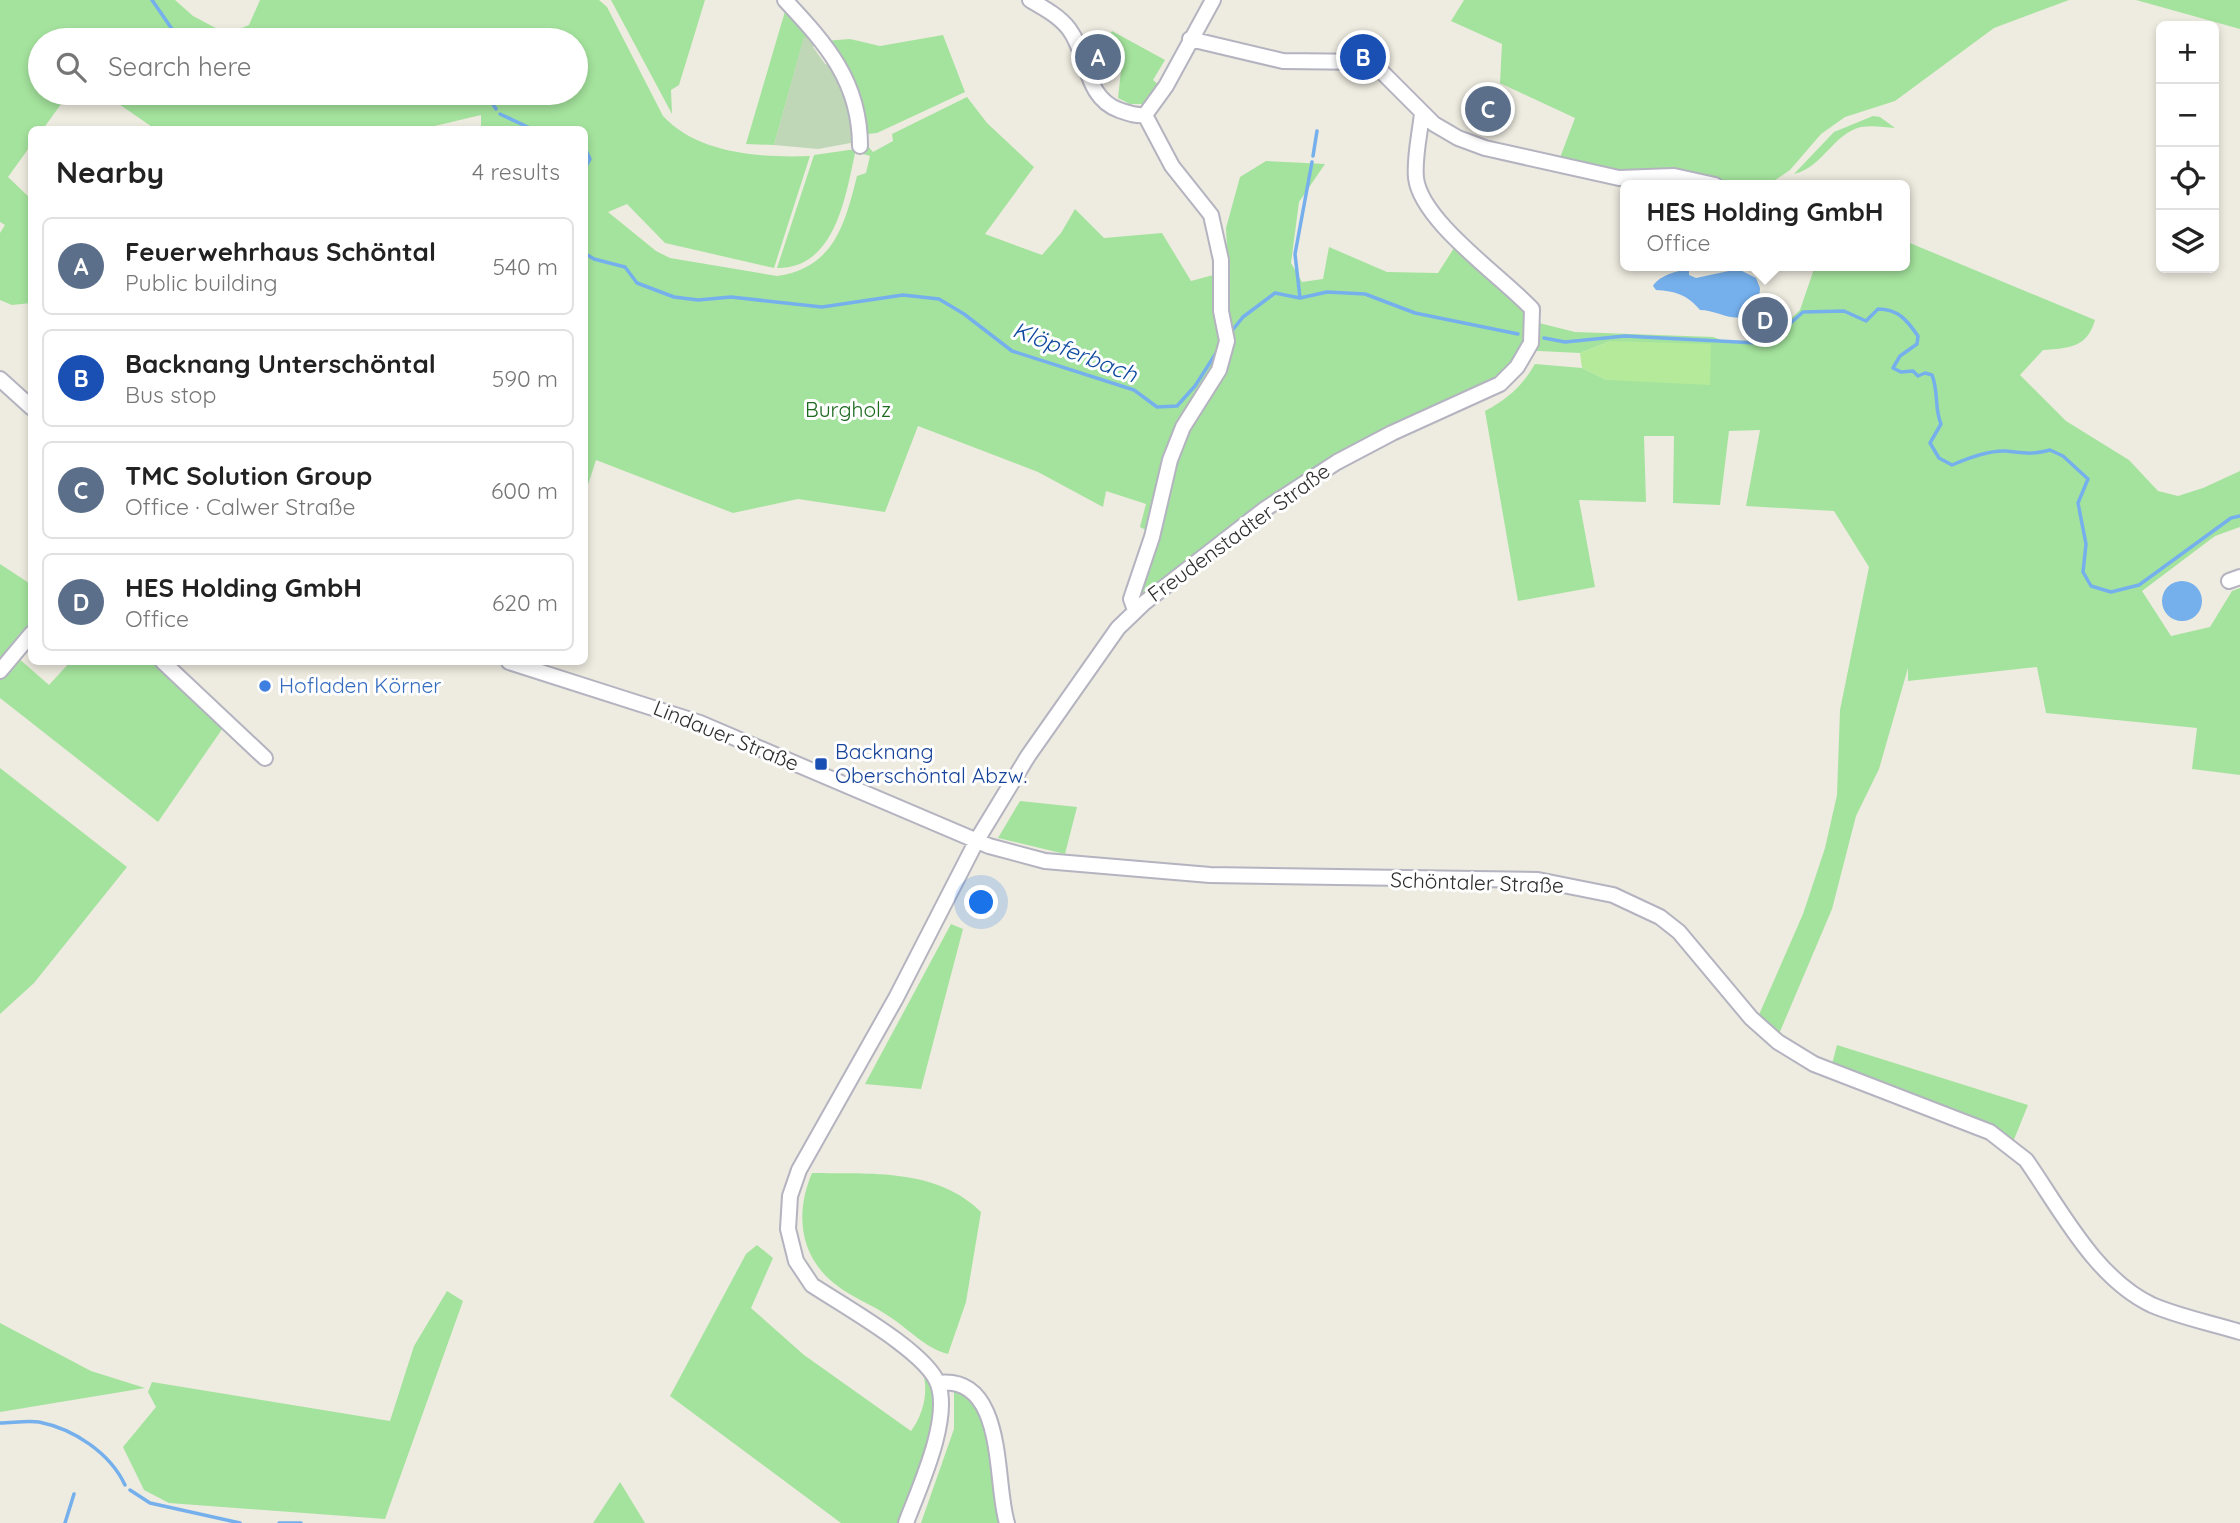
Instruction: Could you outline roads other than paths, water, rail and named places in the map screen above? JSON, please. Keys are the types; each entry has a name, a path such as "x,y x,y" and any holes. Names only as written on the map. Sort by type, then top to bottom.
{"street":[{"path":"785,0 830,52 845,78 857,104 860,146"},
{"path":"1030,0 1069,29 1098,97 1110,107 1136,116 1145,115 1166,86 1213,0"},
{"path":"1190,40 1283,61 1372,62 1422,113 1458,138 1485,148 1619,178 1674,176 1692,180"},
{"name":"Freudenstadter Straße","path":"938,1383 908,1349 812,1285 796,1261 787,1217 799,1170 896,998 977,840 1028,757 1111,637 1135,610 1265,509 1337,463 1392,433 1500,384 1524,355 1533,331 1532,309 1434,218 1420,194 1416,177 1422,113"},
{"path":"1135,610 1131,599 1152,537 1170,460 1183,427 1219,370 1227,341 1219,286 1221,260 1211,215 1171,166 1145,115"},
{"path":"0,379 28,404"},
{"path":"0,671 28,638"},
{"path":"166,665 265,758"},
{"name":"Lindauer Straße","path":"518,665 699,723 977,840"},
{"name":"Schöntaler Straße","path":"977,840 993,848 1063,865 1306,878 1538,880 1613,895 1660,917 1679,932 1751,1018 1778,1042 1814,1063 1990,1132 2011,1146 2026,1160 2104,1268 2131,1292 2164,1310 2240,1332"},
{"path":"906,1523 937,1435 941,1414 938,1383 950,1382 964,1387 987,1416 997,1445 1000,1495 1007,1523"}],"water":[{"path":"1680,271 1689,271 1689,275 1696,278 1742,271 1756,278 1760,288 1759,302 1750,300 1749,306 1755,307 1743,317 1729,317 1700,310 1686,297 1656,290 1653,286 1669,274"},
{"path":"2182,581 2190,582 2196,587 2201,593 2201,609 2196,615 2190,620 2182,621 2174,620 2168,615 2163,609 2162,601 2163,593 2168,587 2174,582"}],"waterway":[{"name":"Klöpferbach","path":"152,0 171,28"},
{"name":"Klöpferbach","path":"494,105 496,109"},
{"name":"Klöpferbach","path":"500,114 526,126"},
{"path":"1313,156 1317,131"},
{"name":"Klöpferbach","path":"588,155 588,162"},
{"path":"1300,298 1295,254 1312,162"},
{"name":"Klöpferbach","path":"588,255 625,267 637,283 674,297 698,300 731,297 822,307 903,295 939,299 964,314 1012,351 1134,390 1157,407 1177,406 1195,386 1220,347"},
{"name":"Klöpferbach","path":"1231,332 1243,317 1275,293 1300,298 1327,292 1365,294 1415,313 1518,334"},
{"name":"Klöpferbach","path":"1544,338 1565,342 1625,336 1756,343 1784,329 1803,312 1844,311 1866,321 1878,309 1891,311 1906,320 1918,336 1917,344 1900,356 1893,368 1901,372 1913,371 1918,376 1925,373 1932,375 1941,424 1930,443 1939,458 1952,465 1993,452 2033,453 2050,450 2063,456 2088,479 2078,503 2086,544 2083,572 2091,586 2111,592 2139,585 2231,518 2240,516"},
{"path":"0,1423 34,1421 65,1430 100,1453 125,1485"},
{"path":"130,1490 150,1503 240,1523"},
{"path":"65,1523 74,1494"},
{"path":"279,1523 301,1523"}],"place":[{"name":"Feuerwehrhaus Schöntal","path":"1098,57"},
{"name":"Backnang Unterschöntal","path":"1363,57"},
{"name":"TMC Solution Group","path":"1488,109"},
{"name":"HES Holding GmbH","path":"1765,320"},
{"name":"Hofladen Körner","path":"265,686"},
{"name":"Backnang Oberschöntal Abzw.","path":"821,764"}],"park label":[{"name":"Burgholz","path":"848,410"}]}
